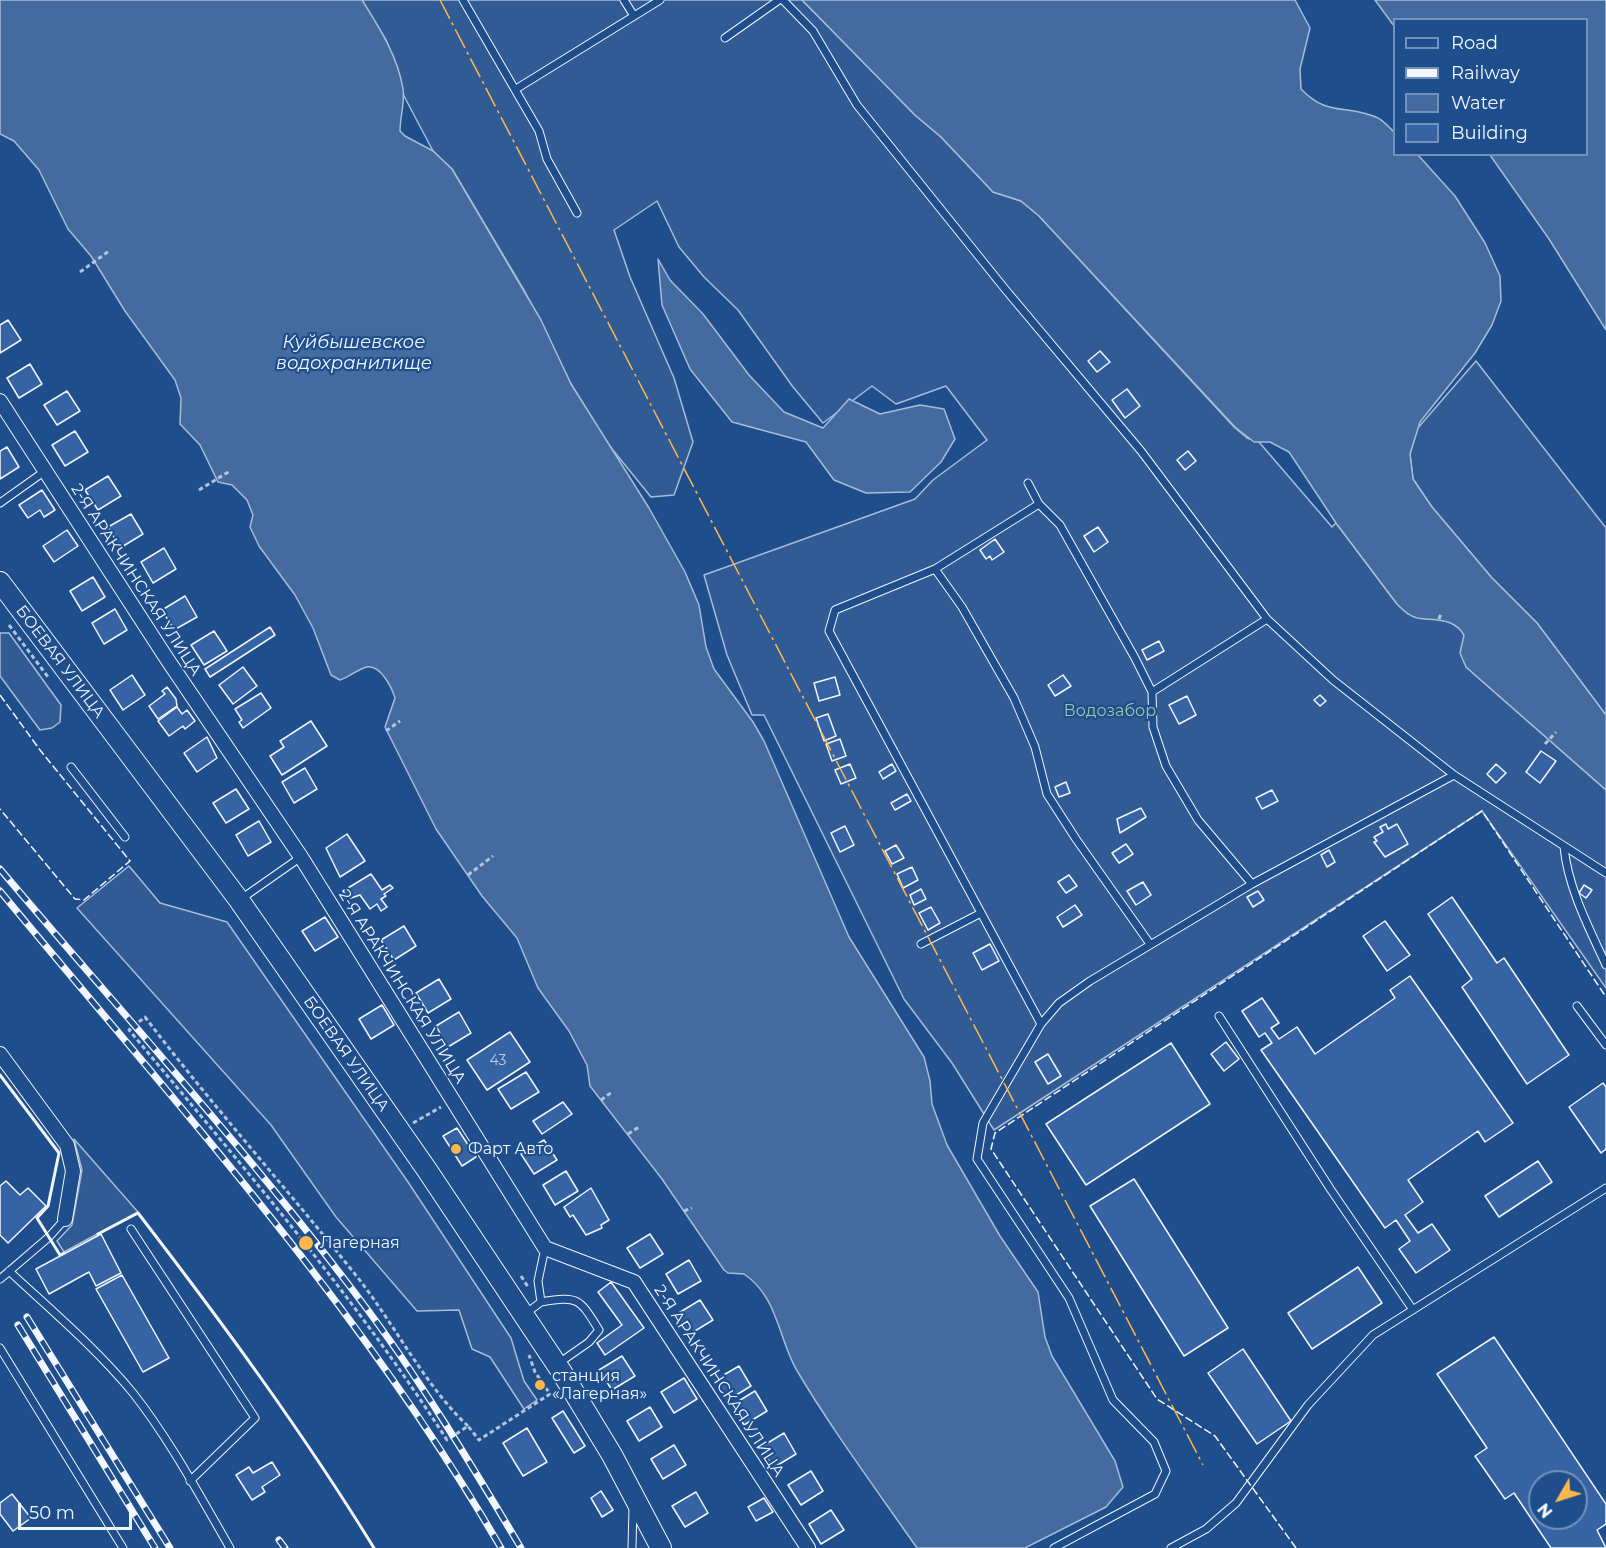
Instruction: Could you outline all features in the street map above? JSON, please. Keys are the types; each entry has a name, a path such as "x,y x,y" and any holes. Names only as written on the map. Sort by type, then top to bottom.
{"main road":[{"name":"БОЕВАЯ УЛИЦА","path":"0,582 239,900 400,1131 557,1365 633,1493 661,1548"}],"street":[{"name":"2-Я АРАКЧИНСКАЯ УЛИЦА","path":"0,401 301,857 545,1248 634,1282 808,1548"},
{"path":"0,1054 67,1145 73,1171 65,1219"}],"lane":[{"path":"463,0 539,131 547,159 577,213"},
{"path":"624,0 634,16"},
{"path":"516,89 660,0"},
{"path":"725,38 781,0 813,30 857,105 1005,290 1141,451 1267,619 1333,680 1454,775 1606,873"},
{"path":"0,503 45,471"},
{"path":"1028,483 1039,504 1060,525 1066,535 1152,692 1153,727 1166,766 1198,820 1252,884"},
{"path":"1039,504 935,569 835,610 829,631 1041,1024"},
{"path":"935,569 962,607 1014,698 1035,747 1047,794 1150,944"},
{"path":"1152,692 1267,619"},
{"path":"71,767 125,837"},
{"path":"1054,1548 1155,1494 1166,1471 1154,1442 1113,1400 1069,1298 977,1159 983,1123 1041,1024 1059,1003 1150,944 1252,884 1454,775"},
{"path":"1564,848 1569,873 1606,964"},
{"path":"239,900 301,857"},
{"path":"921,944 981,913"},
{"path":"1577,1006 1606,1045"},
{"path":"1219,1016 1331,1190 1413,1310"},
{"path":"1171,1548 1206,1529 1236,1503 1308,1405 1373,1335 1606,1188"},
{"path":"0,1279 49,1237 65,1219"},
{"path":"131,1229 255,1418 190,1481"},
{"path":"541,1302 538,1281 545,1248"},
{"path":"9,1271 88,1344 133,1394 190,1481 230,1548"},
{"path":"524,1315 541,1302 570,1298 584,1306 598,1330 589,1342 557,1365"},
{"path":"0,1348 123,1548"},
{"path":"632,1548 633,1493"}],"path":[{"path":"80,272 109,251"},
{"path":"199,490 230,471"},
{"path":"1439,619 1441,613"},
{"path":"386,731 400,721"},
{"path":"1545,744 1556,732"},
{"path":"468,875 493,856"},
{"path":"468,1426 447,1440 390,1355 306,1243 129,1030 145,1017 328,1240 406,1344 449,1408 468,1426 479,1440 550,1394 535,1372 527,1349"},
{"path":"601,1100 612,1092"},
{"path":"400,1131 452,1100"},
{"path":"628,1134 639,1127"},
{"path":"684,1211 692,1208"}],"shaded area":[{"name":"Водозабор","path":"362,0 802,0 915,115 941,137 993,192 1021,201 1039,216 1234,427 1247,438 1259,442 1332,527 1336,523 1397,604 1408,614 1450,622 1461,630 1464,635 1466,667 1606,790 1606,988 1482,811 994,1130 952,1063 904,999 764,715 752,715 727,655 704,575 915,499 933,480 987,440 946,386 896,404 872,386 823,423 793,387 738,310 704,277 679,247 657,201 614,230 630,277 674,378 693,442 674,495 651,497 608,444 571,384 525,292 452,169 433,151 404,96 397,67 386,40"},
{"path":"1476,361 1606,528 1606,715 1537,623 1492,578 1432,507 1413,479 1410,454 1417,429"},
{"path":"0,633 9,633 61,705 60,722 52,728 40,730 0,676"},
{"path":"129,866 160,903 227,922 408,1182 511,1338 524,1381 537,1400 524,1409 490,1357 472,1349 459,1310 417,1311 336,1217 271,1125 77,908"},
{"path":"74,1139 138,1212 64,1252 57,1241 72,1225 82,1170"}],"water":[{"name":"Куйбышевское водохранилище","path":"0,0 362,0 397,65 403,94 400,131 433,151 452,169 541,320 571,384 649,508 685,572 699,605 706,647 714,669 753,722 764,741 849,937 924,1057 930,1081 932,1104 947,1145 1000,1236 1038,1292 1045,1337 1052,1356 1115,1461 1123,1487 1106,1507 1025,1548 917,1548 839,1437 796,1369 764,1294 744,1274 728,1273 724,1270 662,1179 590,1086 587,1065 569,1031 538,988 517,938 482,896 436,829 385,727 395,698 385,678 372,667 360,669 340,680 331,675 313,628 295,595 259,546 250,527 253,515 247,500 232,485 218,482 200,445 180,424 181,398 175,380 125,311 91,256 68,229 39,170 14,141 0,134"},
{"path":"802,0 1295,0 1310,28 1300,69 1301,89 1311,98 1328,107 1365,113 1385,123 1393,131 1393,156 1419,156 1455,196 1485,243 1500,276 1501,301 1492,325 1475,353 1420,422 1410,454 1413,479 1432,507 1492,578 1537,623 1606,715 1606,790 1466,667 1460,653 1464,635 1460,629 1443,621 1414,617 1397,604 1336,523 1289,452 1270,442 1254,442 1235,427 1039,216 1021,201 993,192 941,137 915,115"},
{"path":"1375,0 1606,0 1606,330 1549,239 1491,156 1588,156 1588,18 1393,18 1393,25"},
{"path":"658,259 670,280 703,314 749,375 784,412 823,428 849,399 880,414 920,405 944,409 955,439 941,462 910,492 866,493 834,480 806,442 732,422 690,369 662,305"}],"building":[{"path":"8,320 21,340 0,353 0,325"},
{"path":"1100,351 1110,362 1097,372 1088,361"},
{"path":"30,364 42,384 19,398 7,378"},
{"path":"1127,389 1140,406 1125,418 1112,400"},
{"path":"67,391 80,411 57,425 44,405"},
{"path":"75,431 88,452 65,466 52,445"},
{"path":"7,447 19,467 0,479 0,451"},
{"path":"1188,451 1196,461 1185,470 1177,460"},
{"path":"108,476 121,496 98,510 85,490"},
{"path":"42,490 55,510 44,517 40,510 28,518 19,505"},
{"path":"131,514 143,534 120,548 108,527"},
{"path":"1098,527 1108,542 1094,552 1084,536"},
{"path":"67,530 78,546 54,562 43,546"},
{"path":"995,539 1004,552 992,560 990,556 986,559 980,550"},
{"path":"164,548 176,569 153,583 141,562"},
{"path":"93,577 105,597 82,611 70,591"},
{"path":"185,596 197,617 174,630 162,610"},
{"path":"115,609 127,630 104,644 92,623"},
{"path":"270,627 275,635 210,677 205,669"},
{"path":"214,631 227,651 204,665 191,645"},
{"path":"1159,641 1164,651 1147,660 1142,650"},
{"path":"243,667 257,686 233,704 219,685"},
{"path":"132,675 145,695 123,710 110,690"},
{"path":"1063,675 1071,686 1055,696 1048,685"},
{"path":"835,677 840,695 819,701 814,683"},
{"path":"167,687 176,699 177,706 158,719 149,706 165,694 162,691"},
{"path":"261,693 271,708 243,728 239,722 242,720 235,709"},
{"path":"1320,695 1326,701 1320,706 1314,700"},
{"path":"1187,696 1196,715 1179,724 1169,705"},
{"path":"177,707 182,714 187,710 195,721 185,729 183,726 169,736 158,721"},
{"path":"828,714 836,736 824,741 816,718"},
{"path":"311,721 327,746 282,775 270,756 284,747 280,741"},
{"path":"207,737 217,758 197,772 184,753"},
{"path":"840,739 846,756 832,761 826,744"},
{"path":"1541,751 1556,761 1540,783 1526,772"},
{"path":"850,764 856,778 841,784 835,770"},
{"path":"892,764 896,771 883,779 879,772"},
{"path":"1496,764 1506,773 1496,783 1487,774"},
{"path":"305,768 317,789 294,803 282,782"},
{"path":"1066,782 1070,793 1059,797 1055,787"},
{"path":"236,789 249,809 226,823 213,803"},
{"path":"1272,790 1278,801 1262,809 1256,798"},
{"path":"907,794 911,801 895,810 891,803"},
{"path":"1141,808 1146,817 1120,833 1117,819"},
{"path":"259,821 271,842 248,856 236,835"},
{"path":"1386,824 1388,829 1397,824 1408,844 1385,857 1374,842 1377,841 1374,837 1383,832 1380,827"},
{"path":"845,826 854,845 840,852 831,833"},
{"path":"347,834 365,861 340,877 326,848"},
{"path":"1126,844 1133,854 1119,863 1112,853"},
{"path":"896,845 904,858 892,864 885,851"},
{"path":"1329,850 1335,862 1327,867 1321,855"},
{"path":"912,867 918,880 903,888 897,874"},
{"path":"371,874 382,890 390,885 393,888 381,899 387,907 381,911 377,904 370,909 360,895 348,899 343,891"},
{"path":"1069,875 1077,886 1066,893 1058,882"},
{"path":"1143,882 1151,895 1136,905 1127,891"},
{"path":"1584,885 1592,890 1586,898 1579,893"},
{"path":"921,889 926,899 914,905 910,895"},
{"path":"1258,891 1264,900 1253,907 1247,897"},
{"path":"1452,897 1497,963 1504,958 1569,1055 1527,1084 1462,987 1472,979 1428,914"},
{"path":"1075,905 1082,915 1063,927 1057,917"},
{"path":"931,907 940,923 928,930 919,913"},
{"path":"325,917 338,937 315,951 302,931"},
{"path":"1385,921 1410,955 1387,971 1363,936"},
{"path":"404,926 416,946 394,960 381,940"},
{"path":"990,944 999,961 982,970 973,953"},
{"path":"1410,976 1513,1123 1485,1142 1478,1131 1408,1180 1423,1202 1405,1215 1418,1233 1432,1224 1450,1250 1416,1273 1399,1249 1410,1241 1396,1220 1385,1228 1261,1050 1272,1043 1265,1033 1259,1037 1242,1011 1262,998 1279,1023 1271,1028 1279,1039 1297,1027 1315,1054 1395,998 1390,990"},
{"path":"439,979 451,999 428,1013 416,993"},
{"path":"382,1005 394,1025 371,1039 359,1019"},
{"path":"459,1012 471,1033 448,1047 436,1026"},
{"path":"510,1032 530,1062 487,1090 467,1060"},
{"path":"1226,1042 1239,1059 1224,1071 1211,1054"},
{"path":"1171,1043 1210,1104 1086,1185 1046,1124"},
{"path":"1048,1054 1061,1076 1048,1084 1035,1062"},
{"path":"526,1072 539,1092 511,1109 498,1089"},
{"path":"1603,1083 1606,1087 1606,1149 1601,1153 1569,1107"},
{"path":"563,1102 572,1114 542,1134 533,1121"},
{"path":"457,1128 476,1157 462,1166 443,1136"},
{"path":"544,1140 557,1160 534,1174 521,1154"},
{"path":"1538,1161 1552,1182 1499,1217 1485,1196"},
{"path":"566,1171 578,1191 555,1205 543,1185"},
{"path":"1134,1179 1228,1328 1184,1356 1090,1206"},
{"path":"6,1181 20,1195 28,1188 46,1206 8,1243 0,1235 0,1186"},
{"path":"591,1188 609,1220 601,1225 602,1228 586,1235 573,1215 570,1217 564,1207"},
{"path":"101,1234 121,1273 96,1286 89,1272 49,1294 36,1269"},
{"path":"650,1234 663,1254 640,1268 627,1248"},
{"path":"689,1260 701,1281 678,1294 666,1274"},
{"path":"1358,1267 1382,1303 1312,1349 1288,1313"},
{"path":"122,1275 169,1358 143,1372 96,1289"},
{"path":"611,1282 644,1328 605,1355 597,1343 622,1325 598,1292"},
{"path":"700,1300 713,1320 690,1334 677,1314"},
{"path":"1494,1337 1583,1470 1528,1470 1528,1514 1514,1493 1505,1499 1475,1456 1487,1448 1437,1374"},
{"path":"1243,1349 1291,1421 1257,1444 1208,1373"},
{"path":"622,1356 635,1376 612,1390 599,1370"},
{"path":"739,1366 751,1386 728,1400 715,1380"},
{"path":"684,1378 697,1399 674,1413 661,1392"},
{"path":"755,1391 767,1411 744,1425 732,1405"},
{"path":"650,1407 662,1427 639,1441 627,1421"},
{"path":"563,1411 585,1446 574,1453 552,1418"},
{"path":"527,1428 547,1462 523,1476 503,1443"},
{"path":"784,1433 796,1454 773,1468 761,1447"},
{"path":"674,1445 686,1465 663,1479 651,1459"},
{"path":"272,1462 280,1475 262,1487 265,1492 252,1500 236,1475 249,1467 253,1473"},
{"path":"811,1471 823,1491 801,1505 788,1485"},
{"path":"1588,1477 1606,1504 1606,1524 1597,1530 1606,1548 1551,1548 1539,1530 1588,1530"},
{"path":"601,1491 613,1510 602,1517 591,1498"},
{"path":"696,1492 708,1513 685,1527 672,1506"},
{"path":"12,1494 31,1518 13,1531 0,1514 0,1503"},
{"path":"764,1498 773,1512 756,1521 748,1507"},
{"path":"831,1510 844,1530 821,1544 809,1524"}],"railway":[{"path":"0,869 229,1136 361,1301 424,1391 521,1548"},
{"path":"0,891 199,1129 328,1291 389,1374 447,1460 501,1548"},
{"path":"27,1317 170,1548"},
{"path":"18,1325 155,1548"},
{"path":"279,1540 285,1548"}],"fence":[{"path":"0,695 40,750 130,861 84,900 75,899 0,809"},
{"path":"1296,1548 1215,1436 1157,1399 991,1149 995,1133 1482,811 1606,997"}],"wall":[{"path":"0,1075 59,1153 48,1206 37,1218 60,1255 64,1253"},
{"path":"98,1234 138,1213 260,1378 319,1462 374,1548"}],"power":[{"path":"440,0 1203,1465"}],"place":[{"name":"Фарт Авто","path":"456,1149"},
{"name":"Лагерная","path":"306,1243"},
{"name":"станция «Лагерная»","path":"540,1385"}]}
